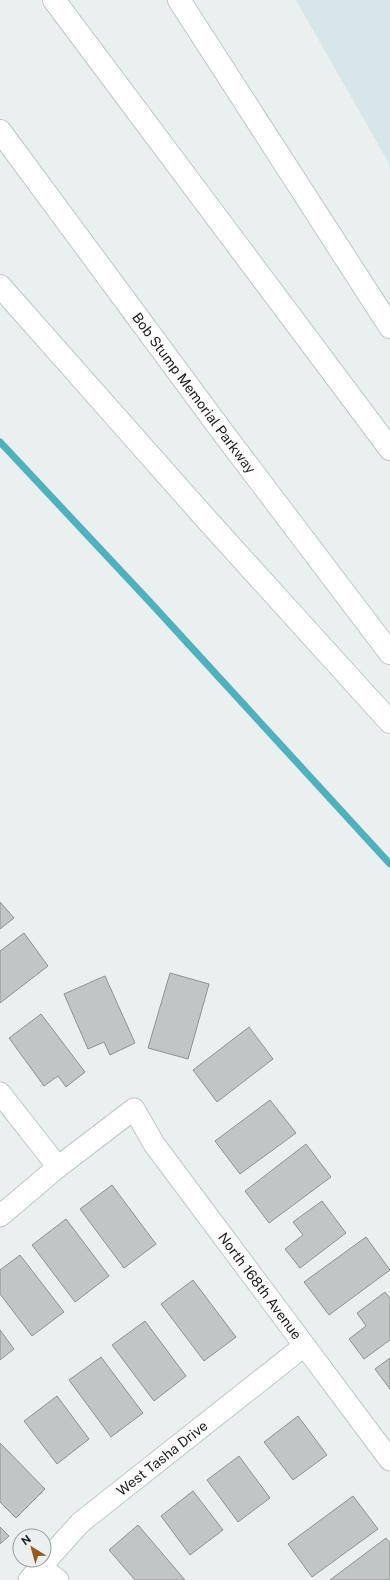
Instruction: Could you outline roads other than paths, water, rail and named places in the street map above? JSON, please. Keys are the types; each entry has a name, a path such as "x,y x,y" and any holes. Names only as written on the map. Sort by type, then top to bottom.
{"highway":[{"path":"54,0 390,449"},
{"path":"179,0 390,327"},
{"name":"Bob Stump Memorial Parkway","path":"0,131 224,434 390,653"},
{"path":"0,286 207,520 390,722"}],"street":[{"path":"0,1092 58,1167 0,1216"},
{"name":"North 168th Avenue","path":"58,1167 134,1109 154,1144 390,1460"},
{"name":"West Tasha Drive","path":"35,1573 80,1523 304,1346"},
{"path":"35,1573 58,1580"}],"waterway":[{"path":"0,442 149,601 390,864"}]}
